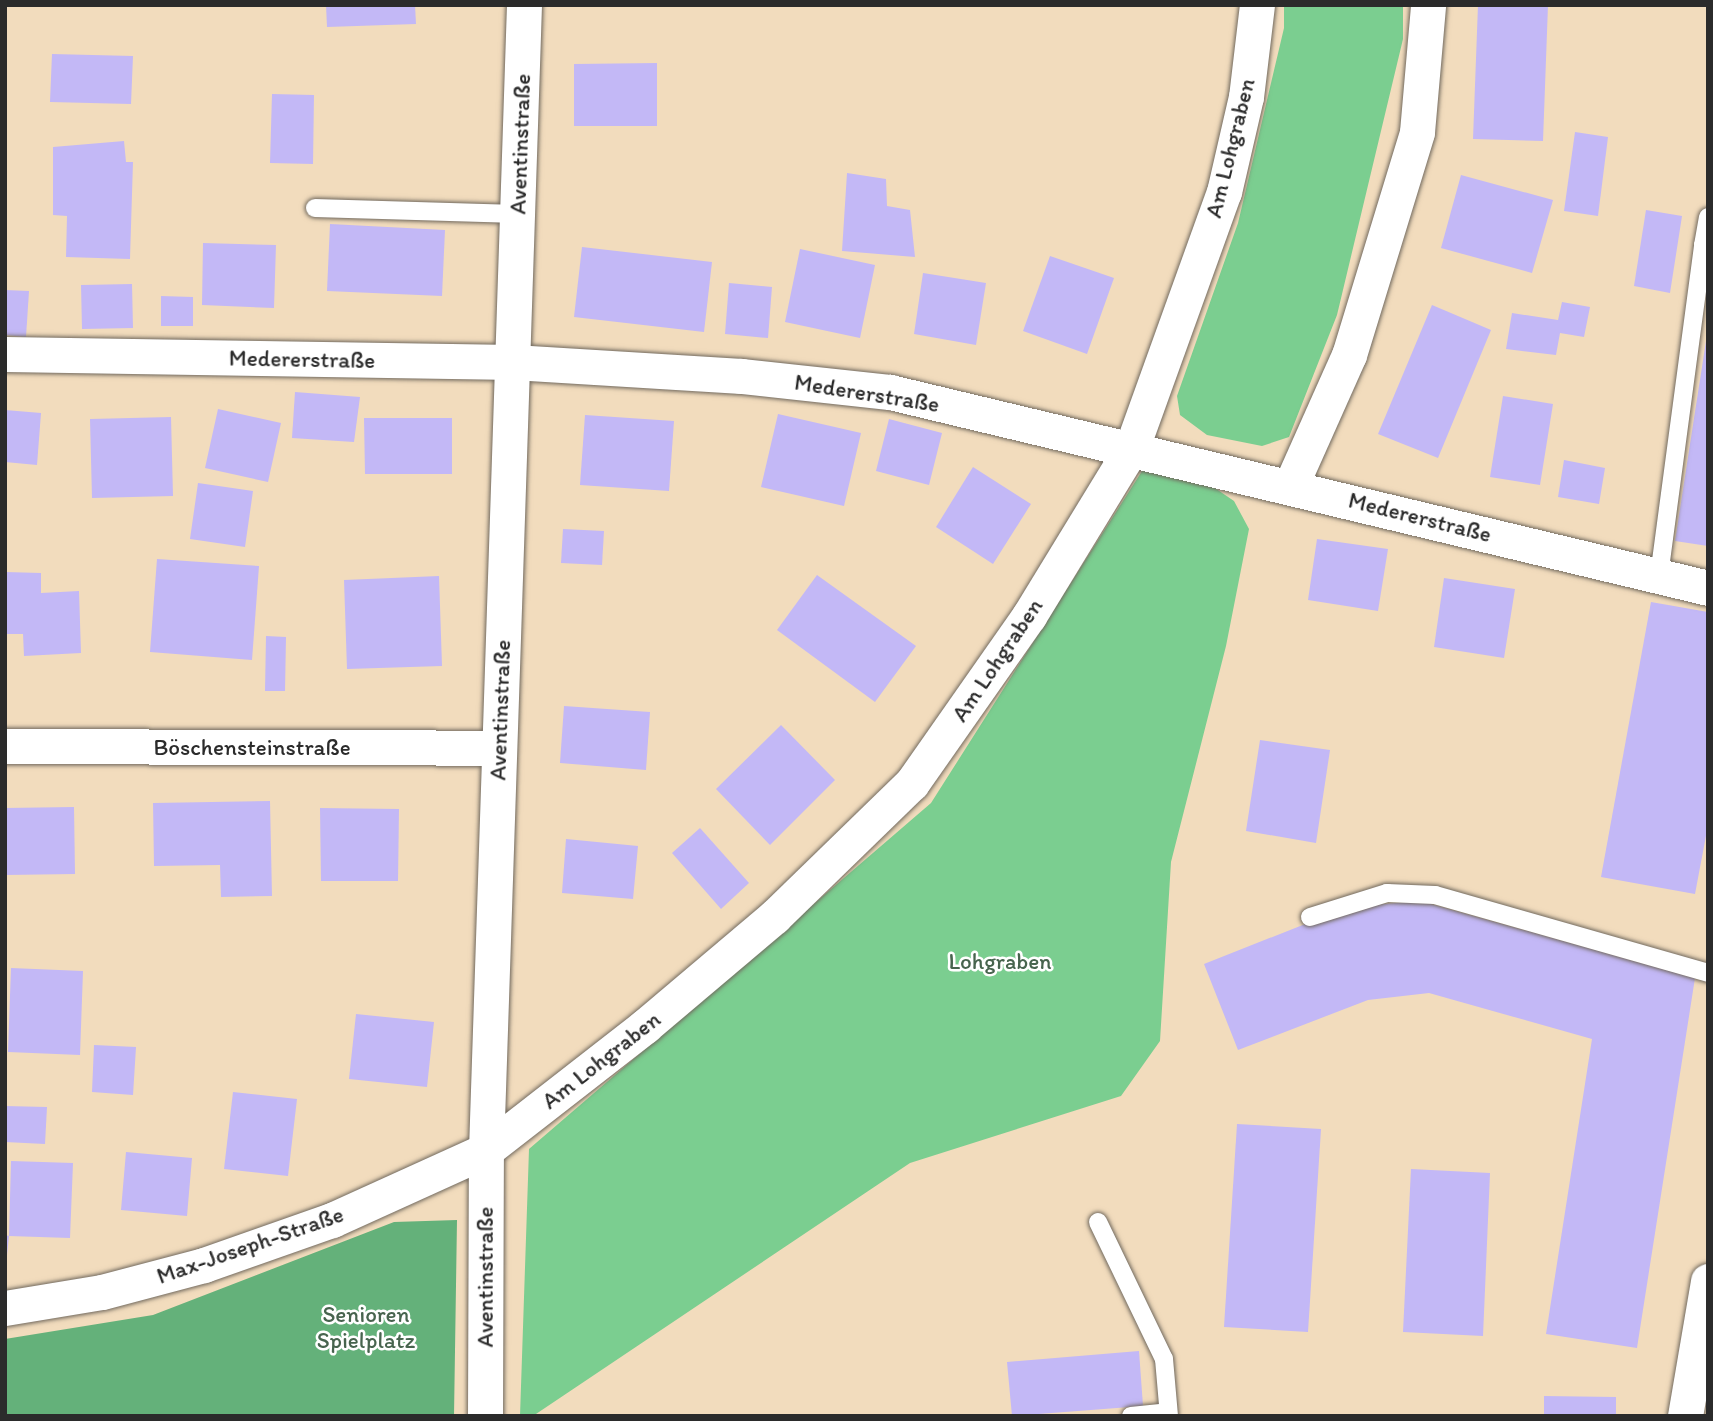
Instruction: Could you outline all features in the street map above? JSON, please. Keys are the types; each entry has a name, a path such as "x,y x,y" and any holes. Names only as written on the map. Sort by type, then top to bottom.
{"street":[{"name":"Aventinstraße","path":"485,1416 486,1150 524,5"},
{"name":"Am Lohgraben","path":"486,1150 645,1026 774,917 912,783 1029,616 1132,447 1224,192 1246,97 1257,5"},
{"path":"1291,485 1349,355 1417,132 1428,5"},
{"name":"Medererstraße","path":"5,354 513,362 743,376 890,392 1291,485 1708,588"},
{"name":"Böschensteinstraße","path":"5,746 499,748"},
{"name":"Max-Joseph-Straße","path":"5,1308 102,1292 204,1265 332,1220 486,1150"},
{"path":"1685,1416 1707,1289"}],"lane":[{"path":"315,208 517,214"},
{"path":"1659,576 1708,217"},
{"path":"1310,917 1387,893 1435,895 1708,972"},
{"path":"1098,1222 1164,1359 1168,1414 1131,1416"}],"green space":[{"path":"1284,5 1403,5 1403,39 1337,315 1289,437 1262,446 1207,435 1180,415 1177,396 1238,223 1284,28"},
{"name":"Lohgraben","path":"1167,467 1206,482 1234,501 1249,529 1226,646 1171,862 1160,1041 1121,1096 910,1163 533,1416 520,1416 529,1149 931,803 1142,471"},
{"name":"Senioren Spielplatz","path":"457,1220 454,1416 5,1416 5,1339 153,1315 394,1222"}],"building":[{"path":"326,5 415,5 416,24 327,27"},
{"path":"1478,5 1548,5 1543,141 1473,139"},
{"path":"52,54 133,56 131,104 50,102"},
{"path":"657,63 657,126 574,126 574,64"},
{"path":"272,94 314,95 313,164 270,163"},
{"path":"1575,132 1608,137 1598,216 1564,211"},
{"path":"124,141 126,162 133,162 130,259 66,257 67,216 53,215 53,147"},
{"path":"847,173 886,179 887,206 910,210 915,257 842,251"},
{"path":"1461,175 1553,200 1532,273 1441,248"},
{"path":"1646,210 1682,216 1670,293 1634,286"},
{"path":"330,224 445,230 442,296 327,291"},
{"path":"203,243 276,245 274,308 202,305"},
{"path":"582,247 712,262 704,332 574,317"},
{"path":"800,249 875,265 860,338 785,322"},
{"path":"1050,256 1114,278 1087,354 1023,331"},
{"path":"923,273 986,283 976,345 914,334"},
{"path":"729,283 772,287 768,338 725,334"},
{"path":"132,284 133,328 82,329 81,285"},
{"path":"5,290 29,291 26,337 5,335"},
{"path":"161,296 193,297 193,326 161,326"},
{"path":"1562,302 1590,307 1584,337 1560,333 1556,355 1506,349 1512,313 1558,320"},
{"path":"1432,305 1491,330 1438,458 1378,434"},
{"path":"1708,341 1708,546 1675,541"},
{"path":"295,392 360,397 354,442 292,438"},
{"path":"1503,396 1553,404 1540,485 1490,477"},
{"path":"218,409 281,423 268,482 205,468"},
{"path":"5,410 41,413 37,465 5,462"},
{"path":"778,414 861,433 844,506 761,487"},
{"path":"585,415 674,421 669,491 580,485"},
{"path":"171,417 173,496 92,498 90,419"},
{"path":"364,418 452,418 452,474 365,474"},
{"path":"889,419 942,433 929,485 876,471"},
{"path":"1564,460 1605,468 1599,504 1558,497"},
{"path":"973,467 1031,504 993,564 936,527"},
{"path":"198,483 253,491 245,547 190,539"},
{"path":"563,529 604,531 602,565 561,563"},
{"path":"1317,539 1388,549 1378,611 1308,600"},
{"path":"157,559 259,566 252,660 150,652"},
{"path":"5,572 41,573 41,593 79,591 81,653 24,656 23,634 5,634"},
{"path":"817,575 916,646 875,702 777,630"},
{"path":"439,576 442,666 347,669 344,580"},
{"path":"1444,578 1515,589 1504,658 1434,647"},
{"path":"1651,602 1708,612 1708,825 1695,894 1601,877"},
{"path":"266,636 286,637 285,691 265,691"},
{"path":"564,706 650,712 646,770 560,763"},
{"path":"781,725 835,780 770,845 716,789"},
{"path":"1260,740 1330,750 1316,843 1246,831"},
{"path":"270,801 272,896 221,897 220,865 154,866 153,803"},
{"path":"74,807 75,874 5,875 5,808"},
{"path":"320,808 399,809 398,881 321,881"},
{"path":"700,828 749,883 721,909 672,853"},
{"path":"566,839 638,846 633,899 562,893"},
{"path":"1420,901 1695,978 1637,1348 1546,1334 1592,1039 1429,993 1368,1000 1238,1050 1204,964 1348,907"},
{"path":"11,968 83,971 80,1055 8,1052"},
{"path":"356,1014 434,1022 427,1087 349,1079"},
{"path":"94,1045 136,1047 133,1095 92,1092"},
{"path":"233,1092 297,1099 288,1176 224,1169"},
{"path":"5,1106 47,1107 45,1144 5,1142"},
{"path":"1237,1124 1321,1129 1308,1332 1224,1327"},
{"path":"126,1152 192,1158 187,1216 121,1210"},
{"path":"11,1161 73,1163 70,1238 9,1236"},
{"path":"1411,1169 1490,1173 1483,1336 1403,1332"},
{"path":"5,1235 9,1236 7,1255 5,1255"},
{"path":"1139,1351 1143,1406 1012,1416 1007,1362"},
{"path":"1544,1396 1616,1397 1616,1416 1544,1416"}]}
